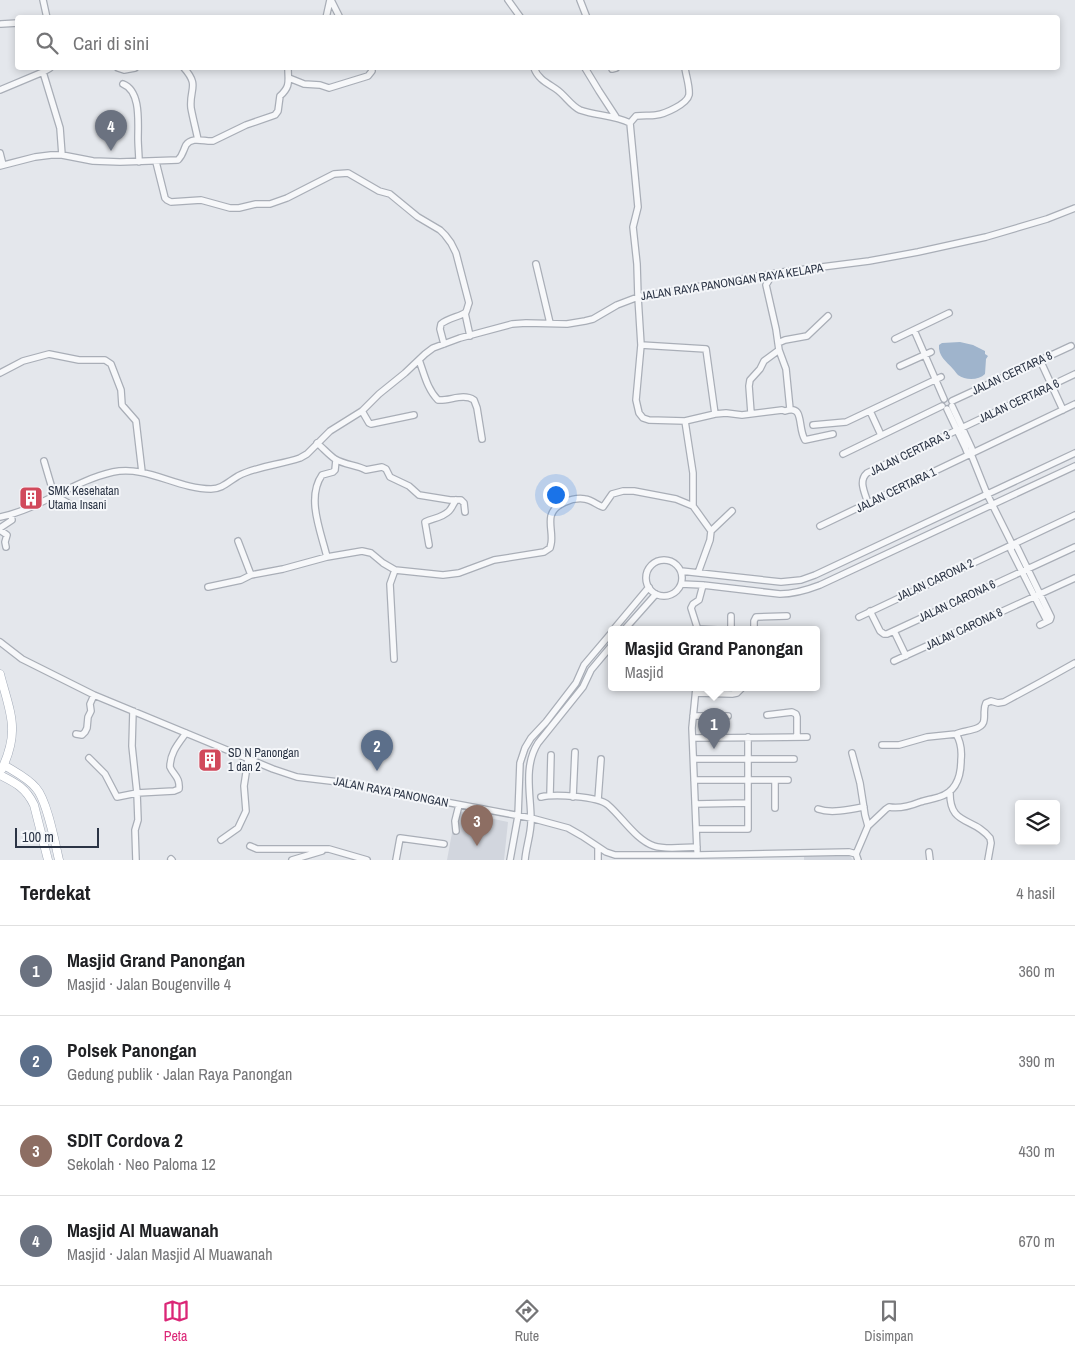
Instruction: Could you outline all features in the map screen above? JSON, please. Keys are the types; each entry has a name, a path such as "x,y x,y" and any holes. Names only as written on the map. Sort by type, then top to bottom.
{"main road":[{"path":"0,674 12,721 12,732 0,774 25,790 30,797 34,805 48,860"},
{"path":"4,765 34,786 42,797 60,859"}],"street":[{"path":"43,0 46,15"},
{"path":"327,15 330,0"},
{"path":"330,0 338,15"},
{"path":"508,0 519,15"},
{"path":"580,0 587,15"},
{"path":"1,24 15,23"},
{"path":"0,90 46,70"},
{"path":"185,70 194,83 191,108 198,140"},
{"path":"0,153 2,166 51,154 92,160 156,162 178,160 188,143 192,140 208,142 219,140 246,125 276,115 280,96 287,88 288,70"},
{"path":"289,78 304,84 329,88 368,76 372,70"},
{"path":"535,70 542,80 558,90 577,108 616,117 630,123"},
{"path":"586,70 616,117"},
{"path":"685,70 689,91 686,101 662,114 636,116 630,123 638,207 633,227 637,264 640,345 636,400 639,413 649,420 685,421 715,414 742,415 790,409 796,410 798,414 802,435 805,440 833,434"},
{"path":"43,72 60,128 62,155"},
{"path":"123,84 127,85 132,92 138,112 139,162"},
{"path":"156,162 164,193 167,200 171,202 201,200 230,208 270,204 287,198 334,174 343,173 352,175 379,191 392,196 418,217 440,230 456,252 468,299 465,313 470,336"},
{"name":"JALAN RAYA PANONGAN RAYA KELAPA","path":"0,517 32,507 83,482 112,472 142,472 175,482 212,489 221,488 242,475 300,458 307,454 330,431 362,411 429,351 470,336 519,323 577,323 594,319 617,305 638,297 772,274 869,261 963,242 1047,219 1075,208"},
{"path":"536,264 550,323"},
{"path":"772,274 766,284 779,350 786,369 790,409"},
{"path":"444,344 440,329 442,324 446,320 465,313"},
{"path":"895,339 949,313"},
{"path":"778,343 807,336 828,316"},
{"path":"914,330 928,353 947,404 972,450 971,454 988,494 1012,544 1017,547 1024,570 1051,617 1050,620 1040,625"},
{"path":"640,345 706,350 715,414"},
{"name":"JALAN CERTARA 8","path":"843,454 1071,346"},
{"path":"751,413 750,380 760,369 764,361 779,350"},
{"path":"900,366 928,353"},
{"path":"0,373 23,361 49,354 79,360 105,360 111,364 120,386 122,405 136,422 142,472"},
{"path":"419,360 434,396 438,400 466,397 474,400 482,439"},
{"path":"1040,360 1063,410"},
{"name":"JALAN CERTARA 6","path":"959,429 1075,374"},
{"path":"813,425 846,422 938,378"},
{"name":"JALAN CERTARA 1","path":"820,526 1075,404"},
{"path":"362,411 371,424 414,414"},
{"path":"870,411 881,436"},
{"path":"685,421 693,473 693,506"},
{"name":"JALAN CERTARA 3","path":"868,503 862,484 867,473 959,429"},
{"path":"317,443 336,460 366,470 382,467 386,469 390,477 407,485 420,495 463,501 465,512"},
{"path":"681,571 781,582 801,580 1075,453"},
{"path":"327,557 317,516 315,494 318,480 322,475 336,470 336,460"},
{"path":"44,461 54,495 73,506"},
{"path":"681,584 780,594 804,591 1075,466"},
{"path":"208,587 356,551 368,551 395,570 451,574 467,571 486,562 544,552 550,548 552,512 562,504 572,500 585,499 603,507 612,494 629,490 676,499 693,506 711,531 710,540 698,573"},
{"path":"429,545 425,522 438,518 450,510 456,500"},
{"path":"711,531 732,511"},
{"path":"6,547 5,543 8,536 0,529 12,520 11,515"},
{"name":"JALAN CARONA 2","path":"859,616 1075,515"},
{"path":"238,541 251,576"},
{"name":"JALAN CARONA 6","path":"894,631 1075,547"},
{"path":"656,561 671,561 681,571 681,584 677,591 670,595 661,596 656,594 646,582 647,572 656,561"},
{"path":"394,659 390,584 395,570"},
{"name":"JALAN CARONA 8","path":"894,661 1075,578"},
{"path":"696,626 690,608 698,601 703,585"},
{"path":"616,626 649,587"},
{"path":"628,626 656,594"},
{"path":"870,611 880,631 884,634 894,631 906,656"},
{"path":"731,616 731,626"},
{"path":"754,626 756,617 788,616"},
{"path":"510,860 518,816 520,763 525,748 576,682 590,658 608,636"},
{"name":"JALAN RAYA PANONGAN","path":"1,645 22,659 94,695 248,760 297,777 348,784 531,818 568,828 615,856 849,852 857,857"},
{"path":"525,860 531,818 529,776 533,752 538,743 584,687 588,676 608,650"},
{"path":"590,658 597,662"},
{"path":"882,745 899,745 927,737 956,734 978,728 982,726 984,706 989,701 1004,702 1075,663"},
{"path":"696,691 692,738 697,855"},
{"path":"705,691 732,694 739,691"},
{"path":"76,734 82,735 86,730 91,711 90,704 94,695"},
{"path":"133,711 132,746 138,793 138,820 135,830 136,860"},
{"path":"767,715 792,712 796,714 797,736"},
{"path":"693,716 728,716"},
{"path":"89,758 105,774 116,797 138,793 174,791 179,789 177,776 170,767 170,759 186,733"},
{"path":"857,857 868,826 882,812 889,807 911,806 940,797 950,791 957,783 961,769 961,746 956,734"},
{"path":"692,738 807,736"},
{"path":"696,829 748,829 748,737"},
{"path":"573,797 575,752"},
{"path":"852,753 858,771 868,826"},
{"path":"550,795 551,754"},
{"path":"598,800 602,759"},
{"path":"694,759 794,759"},
{"path":"221,840 238,828 246,810 244,786 248,760"},
{"path":"694,780 788,780"},
{"path":"775,780 775,808"},
{"path":"950,791 951,806 954,813 980,829 990,838 988,860"},
{"path":"541,797 550,795 598,800 609,806 628,826 650,844 660,847 696,847"},
{"path":"695,804 748,803"},
{"path":"456,831 455,821 459,805"},
{"path":"818,809 841,810 864,807"},
{"path":"396,860 400,838 444,844"},
{"path":"250,846 257,849 329,850 367,860"},
{"path":"598,847 598,860"},
{"path":"292,860 329,850"},
{"path":"929,852 930,860"}],"shaded area":[{"path":"456,811 508,822 504,860 447,860"},
{"path":"849,855 853,860 804,860 804,856"}],"water":[{"path":"960,342 973,345 985,351 985,354 988,356 985,374 979,378 961,377 941,355 939,345 942,343"}],"place":[{"name":"Masjid Al Muawanah","path":"111,151"},
{"name":"SMK Kesehatan Utama Insani","path":"31,498"},
{"name":"Masjid Grand Panongan","path":"714,749"},
{"name":"SD N Panongan 1 dan 2","path":"210,760"},
{"name":"Polsek Panongan","path":"377,771"},
{"name":"SDIT Cordova 2","path":"477,846"}]}
